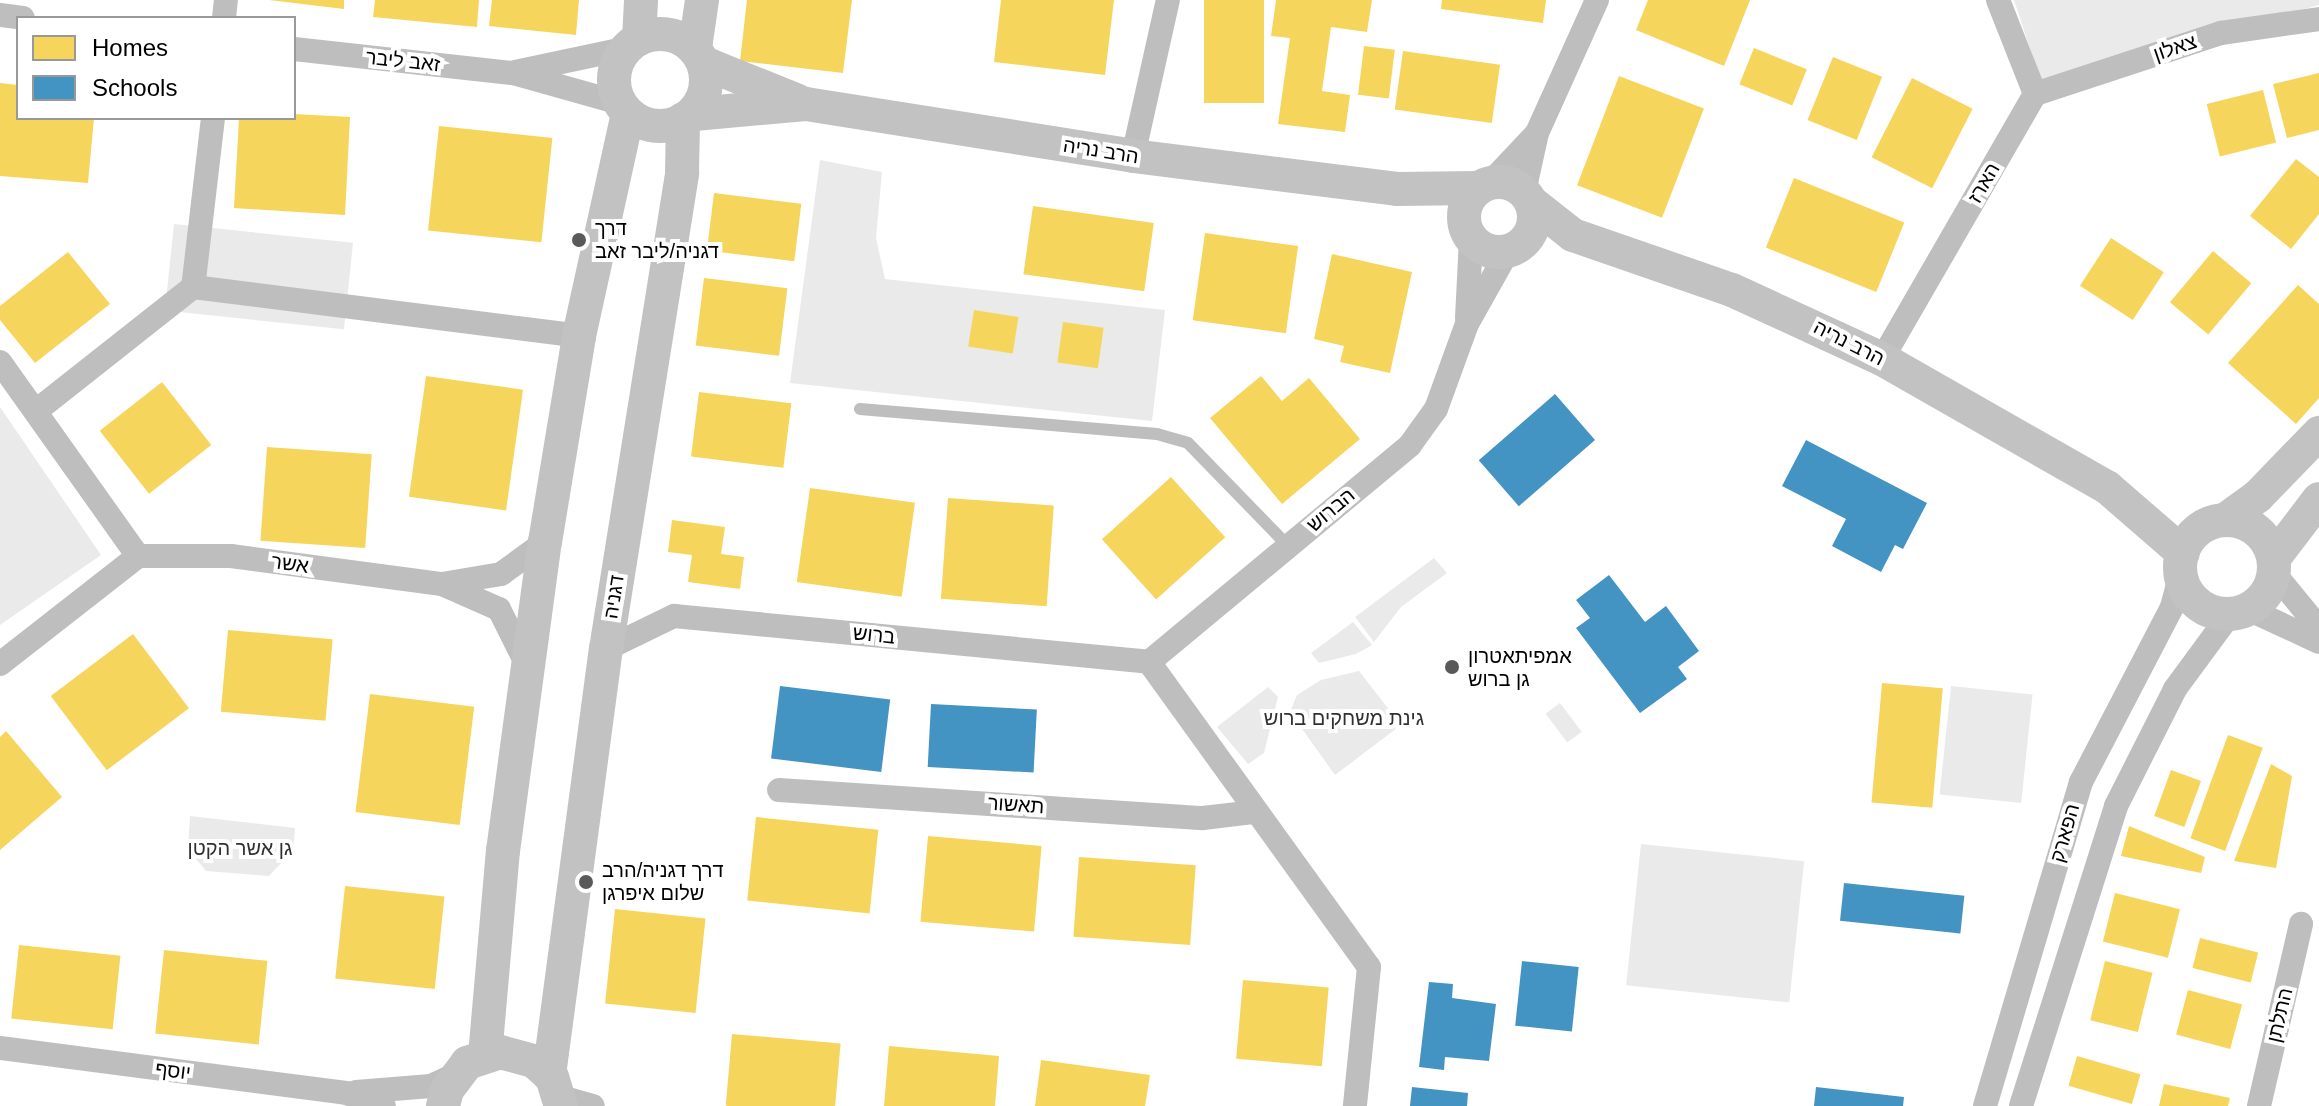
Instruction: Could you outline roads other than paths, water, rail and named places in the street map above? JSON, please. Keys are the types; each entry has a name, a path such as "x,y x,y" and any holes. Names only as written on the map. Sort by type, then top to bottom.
{"street":[{"path":"449,1091 485,1056 527,665 545,542 579,336 624,108 614,76 633,43 641,0"},
{"path":"624,108 656,127 689,116 706,91 699,56 702,0"},
{"path":"1133,156 1168,0"},
{"path":"1537,133 1464,208 1468,234 1488,251 1516,247 1533,226 1528,197 1537,133 1597,0"},
{"path":"1998,0 2035,94"},
{"name":"צאלון","path":"2035,94 2221,33 2319,19"},
{"path":"633,43 671,36 699,56"},
{"name":"זאב ליבר","path":"513,73 633,43"},
{"name":"זאב ליבר","path":"296,49 513,73 624,108"},
{"name":"הרב נריה","path":"699,56 806,104"},
{"name":"הארז","path":"1882,359 2035,94"},
{"name":"הרב נריה","path":"689,116 806,104 1133,156 1397,189 1484,186"},
{"name":"דגניה","path":"566,1096 606,649 689,116"},
{"path":"36,411 193,287 213,120"},
{"path":"1484,186 1514,185 1528,197"},
{"name":"הרב נריה","path":"1397,189 1468,234"},
{"name":"הרב נריה","path":"1528,197 1573,235 1732,290 1882,359 2108,488 2219,521"},
{"name":"הברוש","path":"1467,324 1468,234"},
{"name":"הרב נריה","path":"1516,247 1573,235"},
{"name":"הברוש","path":"1149,662 1410,445 1436,409 1467,324 1516,247"},
{"path":"193,287 579,336"},
{"path":"0,664 138,556 1,364"},
{"path":"2319,433 2258,496 2193,535 2182,564 2193,599 2239,611 2319,642"},
{"name":"הרב נריה","path":"2108,488 2182,564"},
{"path":"2239,611 2262,599 2274,566 2319,499"},
{"path":"2219,521 2251,526 2274,566 2319,628"},
{"name":"אשר","path":"442,584 501,574 545,542"},
{"name":"אשר","path":"138,556 231,556 442,584 499,609 527,665"},
{"name":"הפארק","path":"1985,1106 2081,782 2172,607 2182,564"},
{"name":"הפארק","path":"2021,1106 2116,806 2175,689 2239,611"},
{"name":"ברוש","path":"606,649 674,616 1149,662"},
{"path":"1149,662 1253,812 1369,967 1355,1106"},
{"name":"תאשור","path":"779,790 1203,818 1253,812"},
{"name":"התלתן","path":"2259,1106 2301,924"},
{"name":"יוסף","path":"0,1048 346,1093 384,1106"},
{"path":"485,1056 519,1054 566,1096"},
{"name":"יוסף","path":"346,1093 431,1086 449,1091"}],"lane":[{"path":"860,409 1157,434 1188,443 1288,546"}],"place":[{"name":"דרך דגניה/ליבר זאב","path":"579,240"},
{"name":"אמפיתאטרון גן ברוש","path":"1452,667"},
{"name":"דרך דגניה/הרב שלום איפרגן","path":"586,882"}],"park label":[{"name":"גינת משחקים ברוש","path":"1344,718"},
{"name":"גן אשר הקטן","path":"240,848"}]}
